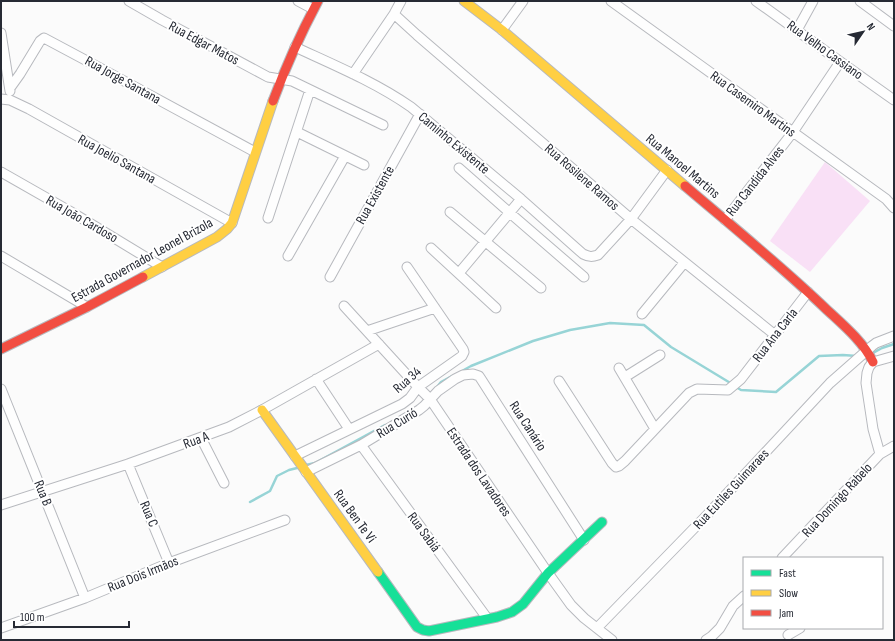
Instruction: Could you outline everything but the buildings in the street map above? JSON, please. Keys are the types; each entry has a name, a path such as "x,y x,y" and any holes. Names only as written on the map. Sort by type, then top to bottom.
{"street":[{"name":"Rua Edgar Matos","path":"129,1 268,77 292,81 383,125"},
{"path":"298,1 316,5"},
{"path":"354,74 401,1"},
{"name":"Rua Manoel Martins","path":"464,1 502,30 808,292 850,332 868,356"},
{"path":"502,30 523,1"},
{"name":"Rua Casemiro Martins","path":"611,1 886,199 894,208"},
{"name":"Rua Velho Cassiano","path":"756,1 894,100"},
{"path":"797,30 813,1"},
{"path":"860,1 894,26"},
{"name":"Estrada Governador Leonel Brizola","path":"3,345 87,307 217,237 227,229 232,223 272,100 294,47 316,5"},
{"name":"Rua Rosilene Ramos","path":"394,14 631,219 775,335"},
{"path":"1,33 10,88 6,100"},
{"name":"Rua Jorge Santana","path":"10,88 40,41 44,38 255,152"},
{"name":"Caminho Existente","path":"294,47 354,74 393,95 420,114 521,199 583,254 592,257 598,255 631,219"},
{"name":"Rua Candida Alves","path":"725,220 793,132 840,62"},
{"path":"268,218 310,90"},
{"name":"Rua Joelio Santana","path":"6,100 29,109 232,223"},
{"name":"Rua Existente","path":"330,277 420,114"},
{"path":"297,132 364,165"},
{"path":"288,256 345,156"},
{"path":"460,168 584,278"},
{"path":"631,219 667,170"},
{"name":"Rua João Cardoso","path":"1,172 73,213 162,267"},
{"path":"459,273 521,199"},
{"path":"450,212 542,288"},
{"path":"431,248 496,308"},
{"path":"1,256 87,307"},
{"path":"642,314 684,263"},
{"name":"Rua 34","path":"297,458 349,429 402,404 463,354 463,349 407,267"},
{"name":"Rua Ana Carla","path":"559,381 612,463 616,467 619,466 693,390 702,388 728,390 741,379 808,292"},
{"name":"Estrada dos Lavadores","path":"344,306 429,399 548,573 577,612 611,640"},
{"path":"367,331 435,308"},
{"path":"880,454 873,429 866,383 869,367 868,356 876,343 894,336"},
{"name":"Rua A","path":"1,505 128,464 229,427 379,344"},
{"path":"625,377 660,355"},
{"name":"Rua Eutiles Guimaraes","path":"597,628 707,515 830,383 854,362 868,356 894,356"},
{"path":"619,368 656,429"},
{"name":"Rua Canário","path":"429,399 455,379 470,374 479,376 584,540"},
{"path":"316,379 349,429"},
{"name":"Rua B","path":"1,389 85,598"},
{"name":"Rua Curió","path":"361,445 421,409 429,399"},
{"name":"Rua Ben Te Vi","path":"262,410 417,627 429,631 487,618"},
{"path":"201,438 224,483"},
{"path":"305,470 361,445"},
{"name":"Rua Sabiá","path":"361,445 487,618"},
{"name":"Rua Domingo Rabelo","path":"783,557 880,454 894,446"},
{"name":"Rua C","path":"128,464 169,564"},
{"name":"Rua Dois Irmãos","path":"1,628 85,598 285,520"},
{"path":"487,618 508,614 518,609 548,573 602,522"},
{"path":"706,640 720,628 733,606 743,597"},
{"path":"787,634 798,629"}],"shaded area":[{"path":"825,162 870,201 810,272 770,241"}],"waterway":[{"path":"462,371 533,341 570,330 610,323 644,325 671,347 732,384"},
{"path":"873,353 894,344"},
{"path":"736,387 741,390 776,392 819,356 857,356"},
{"path":"437,387 441,382 452,376"},
{"path":"306,465 315,463 385,425"},
{"path":"250,502 270,491 277,476 297,468"}],"traffic: fast":[{"path":"378,572 417,627 423,630 429,631 497,617 512,612 523,604 548,573 602,522"}],"traffic: slow":[{"path":"464,1 502,30 685,186"},
{"path":"143,277 217,237 232,223 273,101"},
{"path":"262,410 378,572"}],"traffic: jam":[{"path":"273,101 294,50 318,1"},
{"path":"685,186 773,261 838,320 857,339 873,362"},
{"path":"1,349 87,307 143,277"}]}
